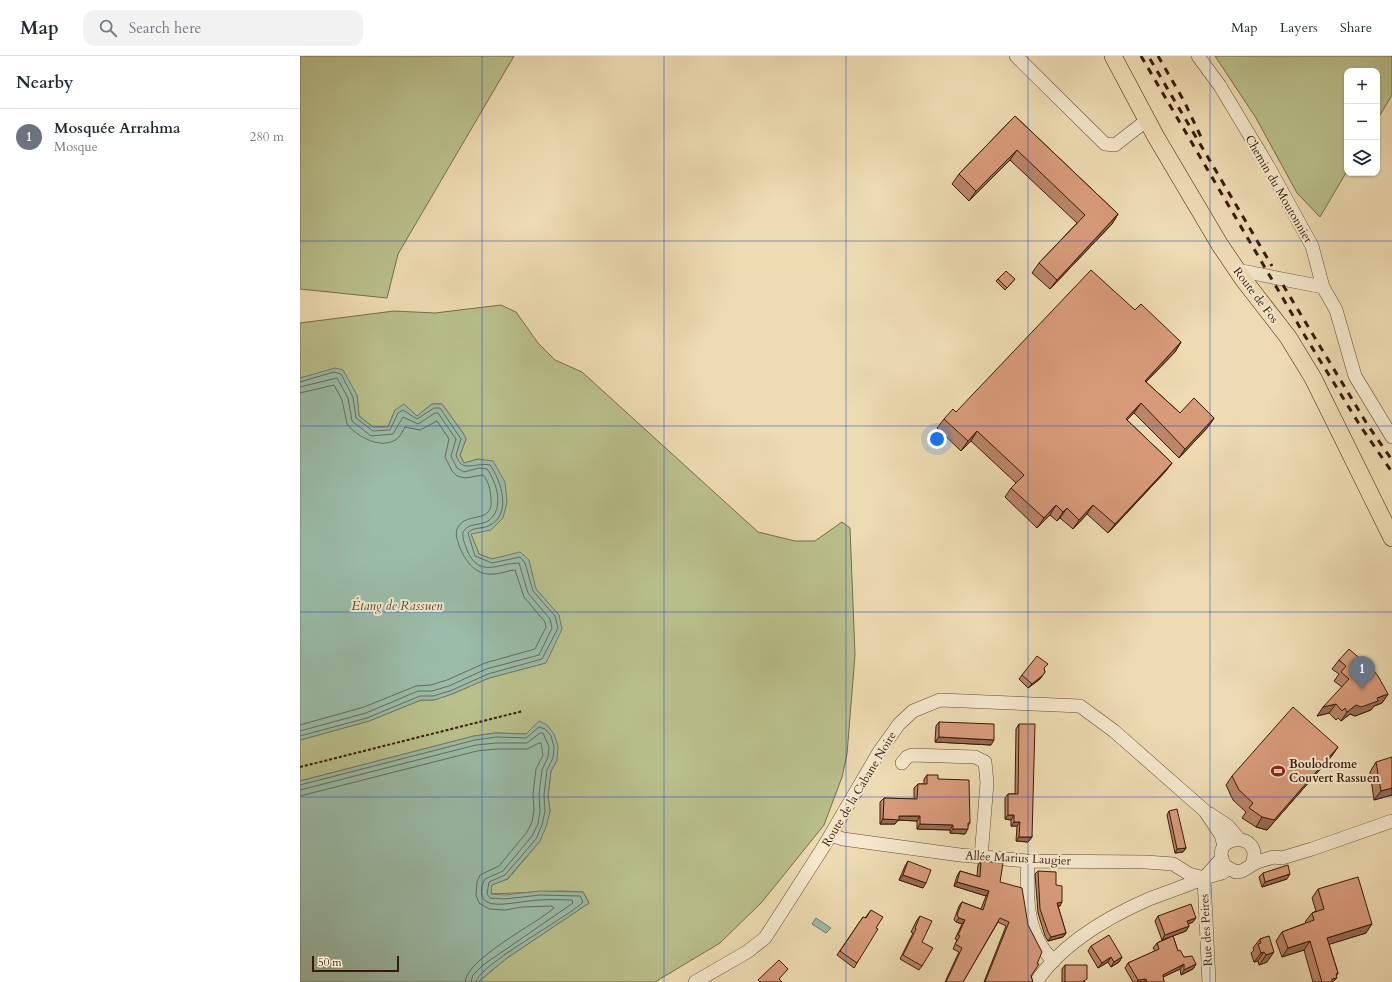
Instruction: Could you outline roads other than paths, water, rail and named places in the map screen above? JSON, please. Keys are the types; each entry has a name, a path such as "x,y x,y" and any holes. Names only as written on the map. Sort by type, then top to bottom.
{"main road":[{"name":"Route de Fos","path":"1113,56 1147,120 1220,245 1288,337 1313,378 1392,538"}],"street":[{"path":"1016,56 1105,144 1115,145 1147,120"},
{"name":"Chemin du Moutonnier","path":"1198,56 1220,86 1295,212 1312,246 1323,286 1336,310 1355,376 1392,438"},
{"path":"1237,270 1323,286"},
{"name":"Route de la Cabane Noire","path":"695,982 747,952 765,938 831,835 880,752 899,724 913,711 940,700 1080,706 1114,731 1205,811 1219,819 1239,839"},
{"path":"902,762 912,754 975,757 985,762 987,783 981,857"},
{"name":"Route de la Cabane Noire","path":"1205,811 1221,835 1225,858"},
{"path":"1225,858 1236,872 1242,871 1252,864 1274,858 1282,858 1312,849 1392,821"},
{"name":"Allée Marius Laugier","path":"831,835 843,839 981,857 1028,861 1173,864 1189,874 1204,878"},
{"path":"1036,982 1054,961 1066,950 1112,917 1149,899 1204,878 1225,858 1230,841 1239,839 1247,842 1252,847 1274,858"},
{"path":"1252,847 1254,855 1252,864"},
{"path":"1028,861 1027,877 1030,920 1043,949 1054,961"},
{"name":"Rue des Peires","path":"1204,878 1209,982"}],"water":[{"name":"Étang de Rassuen","path":"335,368 343,370 357,395 359,416 373,427 388,427 395,410 404,404 417,416 432,404 442,404 466,439 460,455 464,463 478,459 493,461 505,482 507,502 503,518 491,530 471,534 479,554 492,559 520,552 529,560 536,589 559,615 562,629 546,663 489,678 434,700 421,700 369,721 300,740 300,378"},
{"path":"539,721 547,725 554,734 558,746 557,760 551,771 548,796 550,811 546,827 540,841 507,879 492,885 491,894 505,895 540,891 583,892 589,903 507,958 478,982 300,982 300,781 474,736 496,733 526,734"},
{"path":"816,918 831,928 826,933 812,924"}],"railway":[{"path":"1141,56 1305,336 1361,427 1392,472"},
{"path":"1158,56 1184,101 1201,137"},
{"path":"1150,59 1272,266"},
{"path":"1283,285 1367,424 1392,460"}],"place":[{"name":"Mosquée Arrahma","path":"1362,689"},
{"name":"Boulodrome Couvert Rassuen","path":"1278,771"}]}
